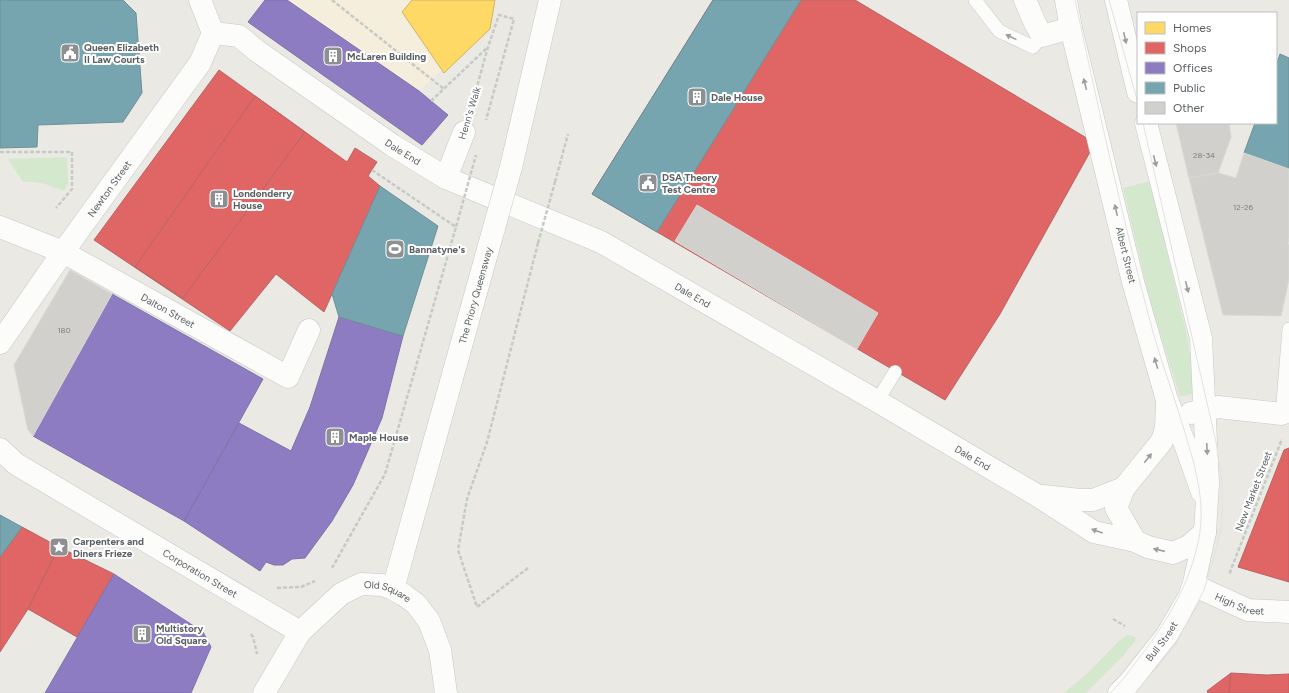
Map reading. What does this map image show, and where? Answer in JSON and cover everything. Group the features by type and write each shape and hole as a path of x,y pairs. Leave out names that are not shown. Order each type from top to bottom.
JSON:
{"street":[{"path":"200,0 213,33"},
{"name":"The Priory Queensway","path":"394,589 511,167 550,0"},
{"path":"1025,0 1034,23 1042,36 1071,28"},
{"name":"Albert Street","path":"1066,0 1071,28 1133,282 1171,409 1207,504"},
{"path":"1116,0 1137,88"},
{"name":"Dale End","path":"213,33 239,36 257,51 392,145 446,178 601,242 877,401 1038,496 1094,532 1135,541 1148,547 1174,553 1190,546 1205,532"},
{"name":"Newton Street","path":"0,343 63,252 200,63 213,33"},
{"name":"Albert Street","path":"1146,124 1200,338 1208,483 1205,532 1194,583"},
{"name":"Henn's Walk","path":"446,178 476,135"},
{"name":"Dalton Street","path":"0,227 63,252 288,376 309,330"},
{"path":"1135,541 1116,508 1124,488 1162,441 1171,409 1205,410 1218,407 1285,415"},
{"name":"Corporation Street","path":"0,449 16,464 300,632"},
{"path":"1038,496 1093,500 1124,488"},
{"name":"High Street","path":"1194,583 1204,590 1248,610 1289,612"},
{"name":"Bull Street","path":"1119,693 1129,684 1167,635 1189,597 1194,583"},
{"name":"Old Square","path":"265,690 300,632 341,594 360,584 382,585 394,589 416,604 429,621 440,650 446,693"}],"lane":[{"path":"975,0 1000,31 1033,48 1042,36"},
{"path":"1285,415 1289,329"},
{"path":"877,401 895,372"}],"path":[{"path":"332,0 444,89"},
{"name":"Henn's Walk","path":"499,15 514,18 476,135 488,47 499,15"},
{"path":"431,101 488,47"},
{"path":"528,568 477,607 458,550 467,499 487,442 538,243 568,134"},
{"path":"332,569 385,474 476,155 476,135"},
{"path":"0,152 72,152 72,188 56,208"},
{"path":"372,170 456,227"},
{"name":"New Market Street","path":"1230,572 1285,432 1285,415"},
{"path":"271,588 301,587 322,578"},
{"path":"1113,619 1126,626"},
{"path":"249,633 253,637 257,654 253,677 265,690"}],"shaded area":[{"path":"288,0 492,0 483,33 419,91"}],"green space":[{"path":"67,157 68,184 64,191 39,183 23,182 8,159"},
{"path":"1150,181 1187,336 1196,392 1180,397 1150,301 1123,188"},
{"path":"1128,635 1135,637 1135,641 1123,656 1086,693 1064,693 1090,671 1121,639"}],"building: Homes":[{"path":"412,0 495,0 490,29 444,73 402,12"}],"building: Shops":[{"path":"713,0 855,0 1095,143 1000,314 945,400 592,194"},
{"name":"Londonderry House","path":"219,70 347,162 355,148 377,162 368,176 380,186 324,312 276,274 230,331 94,240"},
{"name":"Londonderry House","path":"255,96 305,132 183,298 135,267"},
{"path":"1289,448 1289,582 1238,567 1284,450"},
{"path":"22,527 59,547 28,609 0,652 0,557"},
{"path":"59,547 114,574 77,637 28,609"},
{"path":"1231,673 1229,693 1208,693 1207,691"},
{"path":"1231,673 1267,675 1289,674 1289,693 1229,693"}],"building: Offices":[{"name":"McLaren Building","path":"265,0 287,0 419,91 448,115 422,145 248,22"},
{"path":"112,294 263,379 184,521 33,436"},
{"name":"Maple House","path":"339,317 403,336 382,418 353,485 332,521 305,558 292,559 283,565 274,565 266,562 260,571 184,521 239,423 291,451 310,407"},
{"name":"Multistory Old Square","path":"114,574 203,632 211,647 191,693 45,693"}],"building: Public":[{"name":"Queen Elizabeth II Law Courts","path":"0,0 123,0 136,13 142,93 123,122 38,125 37,147 0,148"},
{"name":"Dale House","path":"713,0 801,0 657,232 592,194"},
{"path":"1280,54 1289,58 1289,169 1244,153 1255,124 1277,124 1277,63"},
{"path":"380,186 438,226 403,336 339,317 332,294"},
{"path":"0,515 22,527 0,557"}],"building: Other":[{"path":"1176,124 1229,124 1231,137 1218,173 1189,178"},
{"path":"1244,153 1289,169 1289,279 1281,316 1223,315 1189,178 1218,173 1236,178"},
{"path":"697,205 878,313 857,349 675,241"},
{"path":"70,270 112,294 33,436 28,430 14,365"}],"tram line":[{"path":"1075,0 1129,238 1153,331 1195,467 1201,509 1199,538 1195,555 1183,588 1157,634 1127,674 1110,693"},
{"path":"1109,0 1137,99"},
{"path":"1135,693 1175,646 1204,590 1214,558 1222,522 1222,482 1216,442 1143,124"}],"place":[{"name":"Queen Elizabeth II Law Courts","path":"70,53"},
{"name":"McLaren Building","path":"333,56"},
{"name":"Dale House","path":"697,97"},
{"name":"DSA Theory Test Centre","path":"648,183"},
{"name":"Londonderry House","path":"219,199"},
{"name":"Bannatyne's","path":"395,249"},
{"name":"Maple House","path":"335,437"},
{"name":"Carpenters and Diners Frieze","path":"59,547"},
{"name":"Multistory Old Square","path":"142,634"}]}
